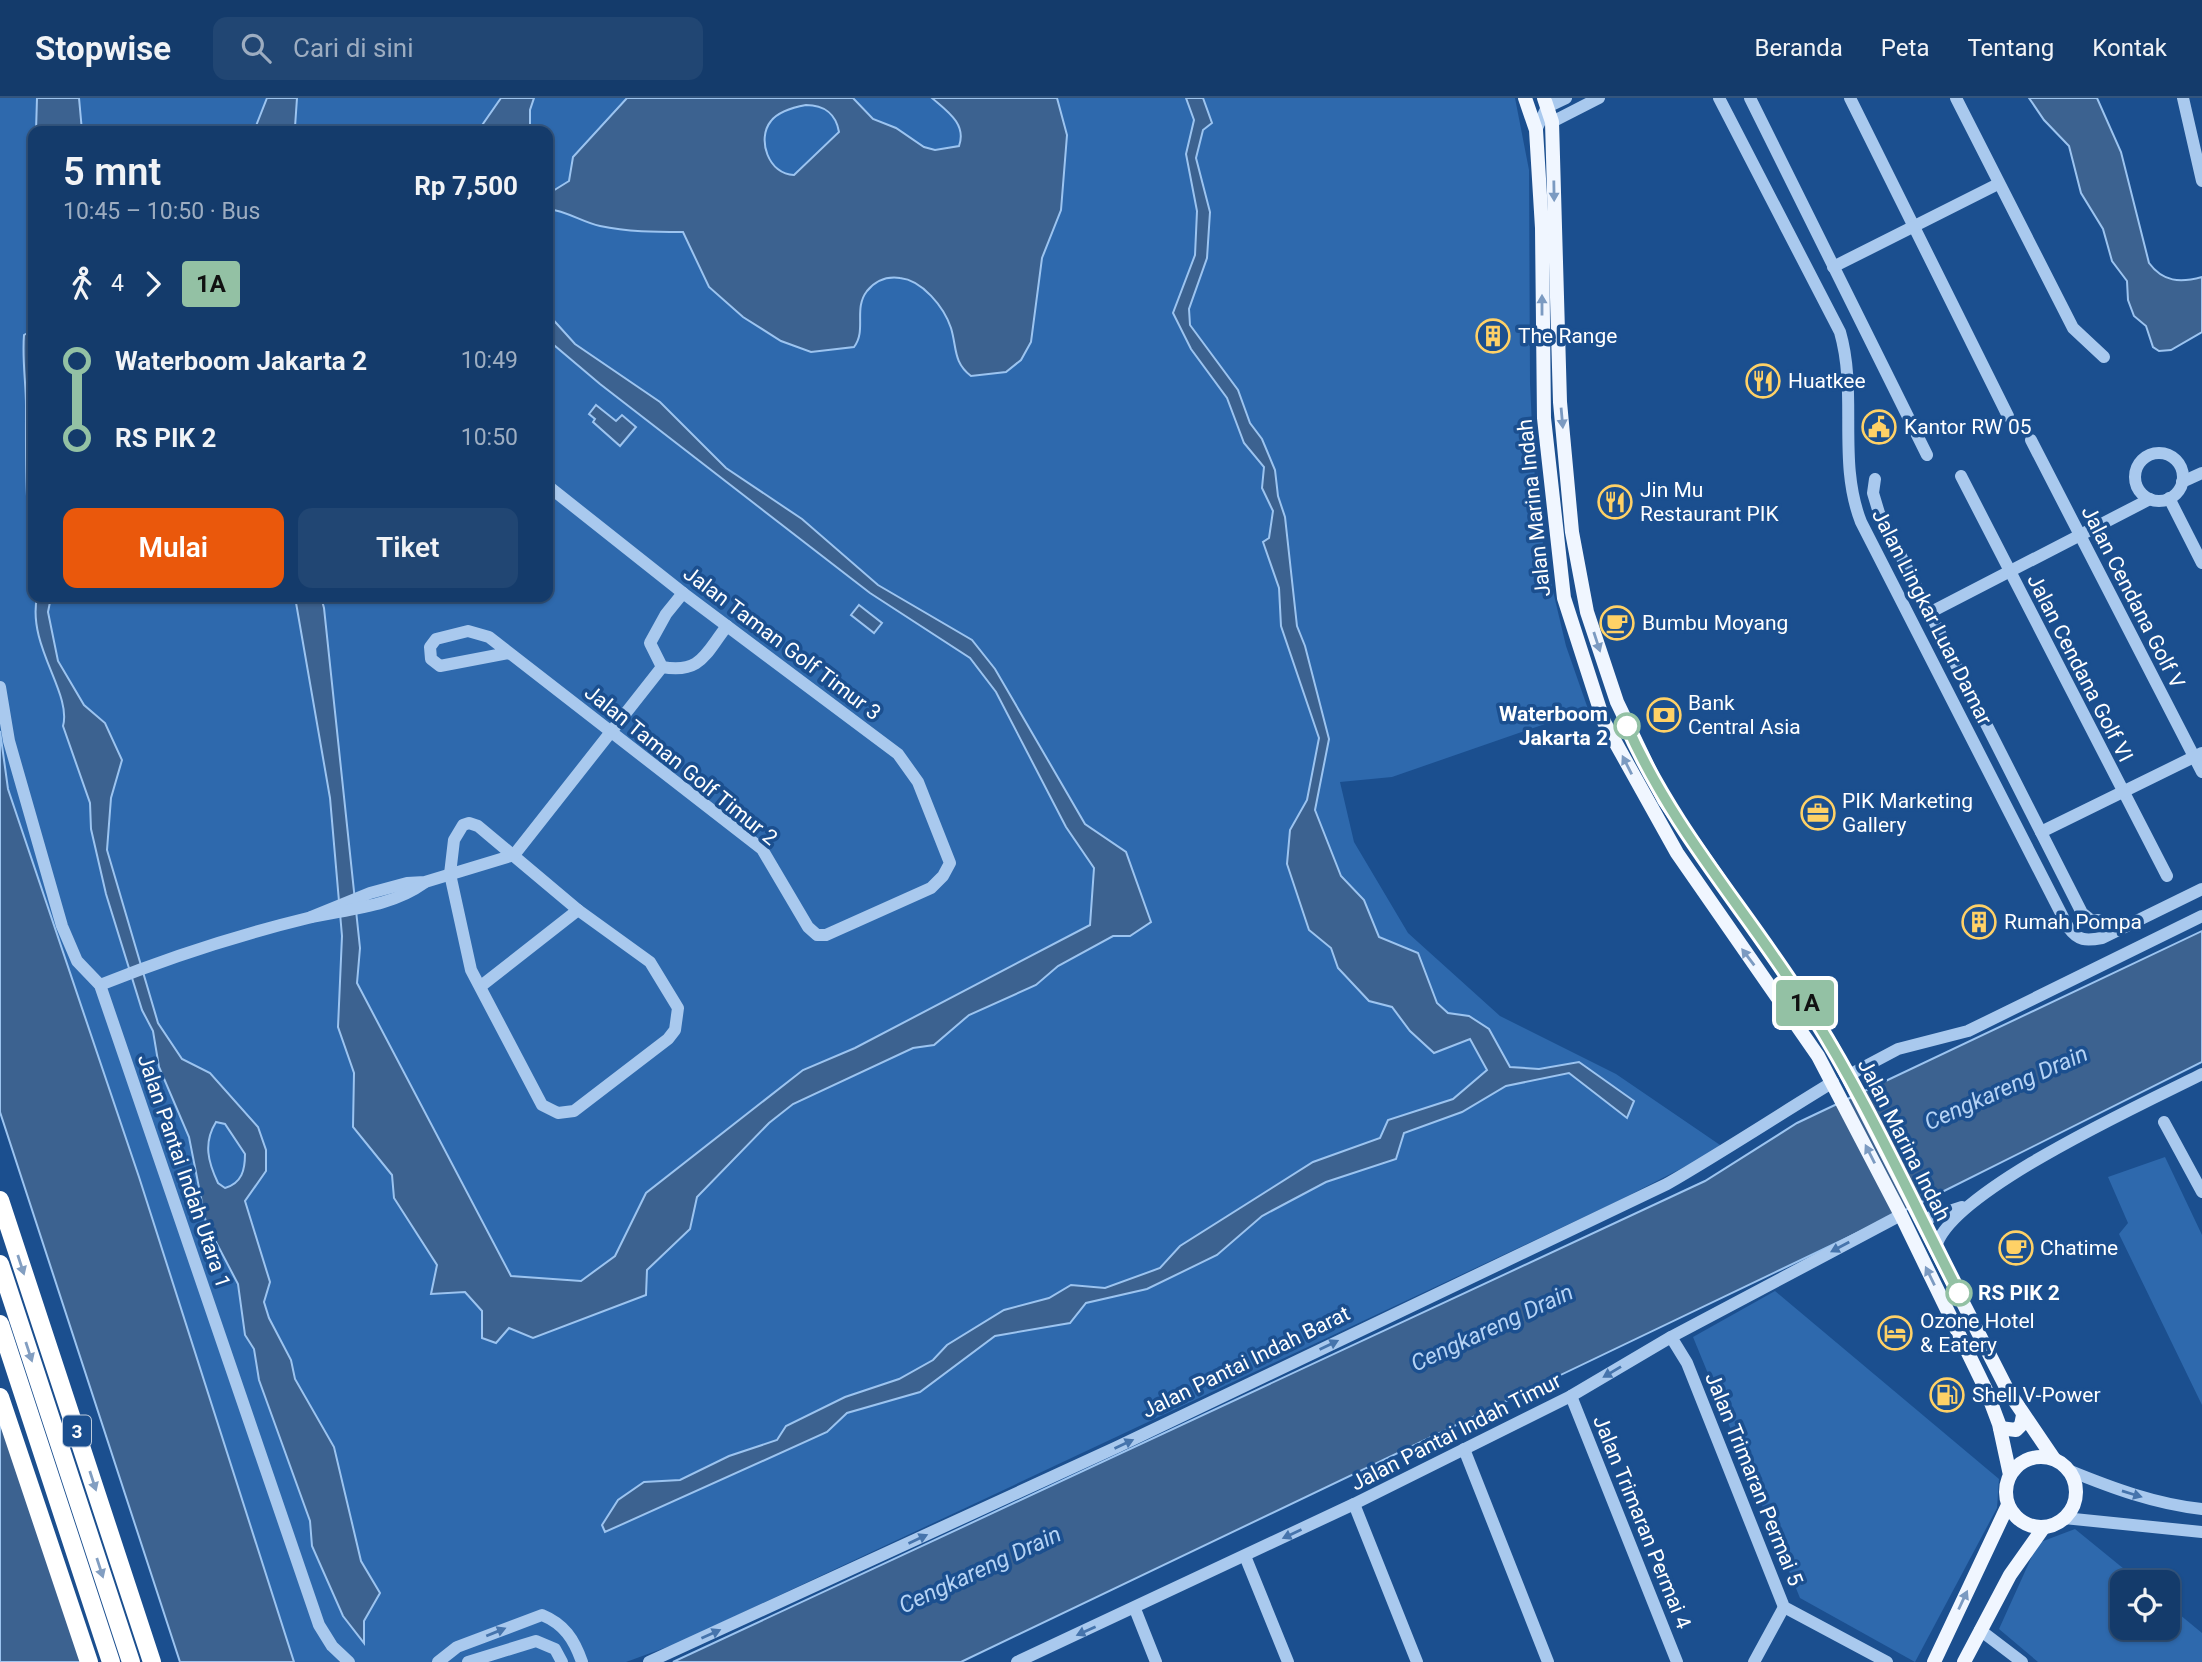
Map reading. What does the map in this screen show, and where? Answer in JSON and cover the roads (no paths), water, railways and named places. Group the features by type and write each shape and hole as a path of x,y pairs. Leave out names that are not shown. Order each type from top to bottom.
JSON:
{"highway":[{"name":"3","path":"0,1200 152,1662"},
{"name":"3","path":"0,1264 131,1662"},
{"name":"3","path":"0,1324 111,1662"},
{"path":"0,1397 89,1662"}],"main road":[{"name":"Jalan Marina Indah","path":"1525,98 1536,130 1542,228 1544,418 1564,598 1604,722 1677,853 1818,1056 1836,1089 1987,1392 2000,1428 2010,1475"},
{"name":"Jalan Marina Indah","path":"1546,102 1552,122 1560,402 1572,532 1587,612 1616,702 1664,800 1797,991 1849,1075 2023,1415 2054,1459"},
{"path":"1677,853 1692,843"},
{"path":"1818,1056 1829,1055 1832,1046"},
{"name":"Jalan Pantai Indah Barat","path":"1836,1089 1849,1075"},
{"path":"2000,1428 2016,1430 2021,1425 2023,1415"},
{"path":"1964,1662 2010,1575 2044,1527 2064,1518 2072,1508 2076,1495 2068,1470 2054,1459 2029,1458 2010,1475 2006,1495 2008,1505 2022,1522 2044,1527"},
{"path":"1934,1662 2008,1505"}],"street":[{"path":"1536,130 1546,102 1566,98"},
{"path":"1552,122 1599,98"},
{"name":"Jalan Lingkar Luar Damar","path":"1719,98 1840,332 1847,371 1849,474 1853,501 1861,522 2068,927 2075,936 2087,941 2102,938 2181,900"},
{"path":"1750,98 1927,454"},
{"path":"1850,98 2008,416"},
{"path":"1956,98 2073,327 2104,357"},
{"path":"2183,98 2202,181"},
{"path":"1833,267 1998,184"},
{"name":"Jalan Cendana Golf V","path":"2031,439 2198,755 2202,772"},
{"path":"2150,499 2138,489 2135,474 2137,466 2148,455 2164,453 2171,456 2181,468 2182,482"},
{"path":"1931,612 2150,499 2169,498 2182,482 2202,473"},
{"name":"Jalan Cendana Golf VI","path":"1961,476 2166,876"},
{"path":"1875,479 1873,493 1879,513 2082,913 2092,921 2098,920"},
{"name":"Jalan Taman Golf Timur 3","path":"553,490 682,593 898,754 918,782 950,863"},
{"path":"2169,498 2202,563"},
{"path":"662,667 650,643 666,614 682,593"},
{"path":"662,667 682,670 698,663 727,625"},
{"name":"Jalan Taman Golf Timur 2","path":"508,653 440,666 431,659 430,648 436,639 468,631 489,637 762,849 807,927 817,935 826,935 931,888 943,876 950,863"},
{"path":"100,985 162,961 370,900 411,893 425,883 514,855 662,667"},
{"name":"Jalan Pantai Indah Utara 1","path":"0,687 9,741 62,926 77,961 100,985 319,1625 332,1646 349,1662"},
{"path":"2041,832 2198,755"},
{"path":"463,825 478,826 578,910 650,962 678,1008 675,1030 668,1039 574,1111 558,1113 542,1105 471,970 450,874 453,840 463,825"},
{"path":"1849,1075 1898,1049 1968,1031 2197,918 2181,900 2202,889"},
{"path":"481,986 578,910"},
{"path":"1936,1247 1943,1230 1969,1205 2082,1135 2202,1074"},
{"name":"Jalan Pantai Indah Barat","path":"649,1662 1117,1447 1667,1184 1739,1143 1752,1131 1836,1089"},
{"path":"2164,1122 2202,1192"},
{"path":"1918,1213 1969,1205"},
{"name":"Jalan Pantai Indah Timur","path":"1017,1662 1135,1609 1354,1504 1571,1396 1671,1337 1900,1214"},
{"name":"Jalan Trimaran Permai 5","path":"1671,1337 1688,1363 1784,1607 1887,1662"},
{"name":"Jalan Trimaran Permai 4","path":"1571,1396 1676,1662"},
{"path":"1465,1449 1548,1662"},
{"path":"2068,1470 2114,1489 2167,1505 2202,1509"},
{"path":"1354,1504 1417,1662"},
{"path":"2064,1518 2202,1532"},
{"path":"1245,1556 1288,1662"},
{"path":"1754,1662 1784,1607"},
{"path":"1135,1609 1156,1662"},
{"path":"438,1662 457,1647 542,1615 558,1621 567,1632 582,1662"},
{"path":"1980,1630 2022,1662"},
{"path":"468,1662 536,1641 555,1649 562,1662"},
{"path":"438,1662 445,1662"}],"water":[{"path":"37,98 79,98 82,126 36,126"},
{"path":"267,98 297,98 295,126 256,126"},
{"path":"501,98 534,98 530,110 530,126 481,126"},
{"path":"627,98 853,98 873,119 896,128 924,147 935,150 959,146 961,138 954,119 932,98 1057,98 1067,135 1061,210 1042,258 1031,342 1021,360 1006,372 971,376 958,360 951,328 938,303 924,289 908,280 882,280 867,291 861,305 860,334 854,347 811,352 781,341 743,317 709,287 683,232 610,228 553,210 553,191 569,181 573,157","holes":["806,105 824,109 835,120 839,132 794,175 778,169 772,163 765,146 767,128 771,121 782,113"]},
{"path":"1186,98 1203,98 1212,123 1203,130 1196,158 1210,212 1207,258 1189,309 1190,325 1238,390 1250,423 1262,439 1275,470 1278,496 1285,517 1297,626 1305,646 1329,739 1315,810 1341,876 1364,900 1379,937 1418,953 1437,1003 1448,1013 1469,1016 1489,1029 1510,1067 1539,1069 1579,1062 1634,1101 1627,1118 1569,1073 1506,1086 1462,1112 1404,1133 1396,1159 1326,1182 1262,1216 1217,1255 1147,1289 1086,1303 1070,1323 995,1336 920,1392 847,1413 827,1432 605,1532 602,1525 618,1500 644,1482 680,1480 729,1456 777,1440 786,1426 845,1397 899,1379 933,1360 947,1345 1004,1310 1049,1298 1071,1285 1105,1288 1160,1268 1180,1246 1313,1162 1380,1138 1388,1120 1453,1099 1487,1070 1470,1039 1434,1053 1410,1031 1392,1007 1369,1001 1338,968 1331,948 1309,930 1287,864 1290,830 1307,800 1319,738 1281,626 1279,588 1263,542 1269,538 1273,511 1262,488 1264,467 1244,443 1227,398 1191,349 1173,313 1195,255 1197,211 1186,154 1194,120"},
{"path":"2029,98 2097,98 2121,152 2149,263 2160,274 2172,279 2202,277 2202,332 2171,350 2159,351 2153,347 2146,326 2134,316 2128,300 2127,281 2112,261 2103,229 2081,193 2069,146 2044,120"},
{"path":"553,320 575,344 660,402 726,468 802,519 878,585 972,640 995,669 1085,824 1126,852 1151,922 1130,936 1113,936 1058,966 1036,985 969,1015 934,1045 913,1048 793,1104 769,1123 697,1197 690,1229 647,1270 646,1295 533,1338 509,1328 496,1343 482,1338 482,1311 465,1292 431,1294 437,1265 394,1198 392,1175 353,1127 354,1073 338,1027 342,936 330,798 296,602 322,602 324,608 360,948 357,983 511,1276 581,1281 615,1256 646,1193 803,1070 855,1048 1090,925 1094,868 1066,827 996,692 970,658 870,593 600,384 553,344"},
{"path":"28,333 28,515 23,353 24,335"},
{"path":"596,405 616,421 622,415 636,427 620,446 593,422 595,419 589,414"},
{"path":"37,602 50,602 48,612 58,661 84,705 105,723 122,760 111,798 107,850 158,1023 182,1059 210,1073 258,1127 266,1150 266,1171 245,1201 270,1282 264,1302 269,1318 291,1360 295,1379 334,1447 361,1561 380,1593 364,1621 364,1643 343,1616 312,1546 310,1521 259,1380 254,1349 245,1335 238,1284 206,1223 189,1137 159,1067 153,1031 142,1010 106,894 91,829 90,803 63,726 61,699 38,633","holes":["216,1122 225,1124 245,1154 239,1179 225,1188 218,1183 208,1152 209,1137"]},
{"path":"859,605 882,623 874,633 851,615"},
{"path":"0,731 8,789 139,1177 294,1662 180,1662 0,1112"},
{"name":"Cengkareng Drain","path":"2202,931 2202,1062 1922,1202 961,1662 673,1662 1705,1181 1797,1123"},
{"path":"0,1406 85,1662 0,1662"}],"place":[{"name":"The Range","path":"1493,336"},
{"name":"Huatkee","path":"1763,381"},
{"name":"Kantor RW 05","path":"1879,427"},
{"name":"Jin Mu Restaurant PIK","path":"1615,502"},
{"name":"Bumbu Moyang","path":"1617,623"},
{"name":"Bank Central Asia","path":"1664,715"},
{"name":"Waterboom Jakarta 2","path":"1627,726"},
{"name":"PIK Marketing Gallery","path":"1818,813"},
{"name":"Rumah Pompa","path":"1979,922"},
{"name":"Chatime","path":"2016,1248"},
{"name":"RS PIK 2","path":"1959,1293"},
{"name":"Ozone Hotel & Eatery","path":"1895,1333"},
{"name":"Shell V-Power","path":"1947,1395"}]}
